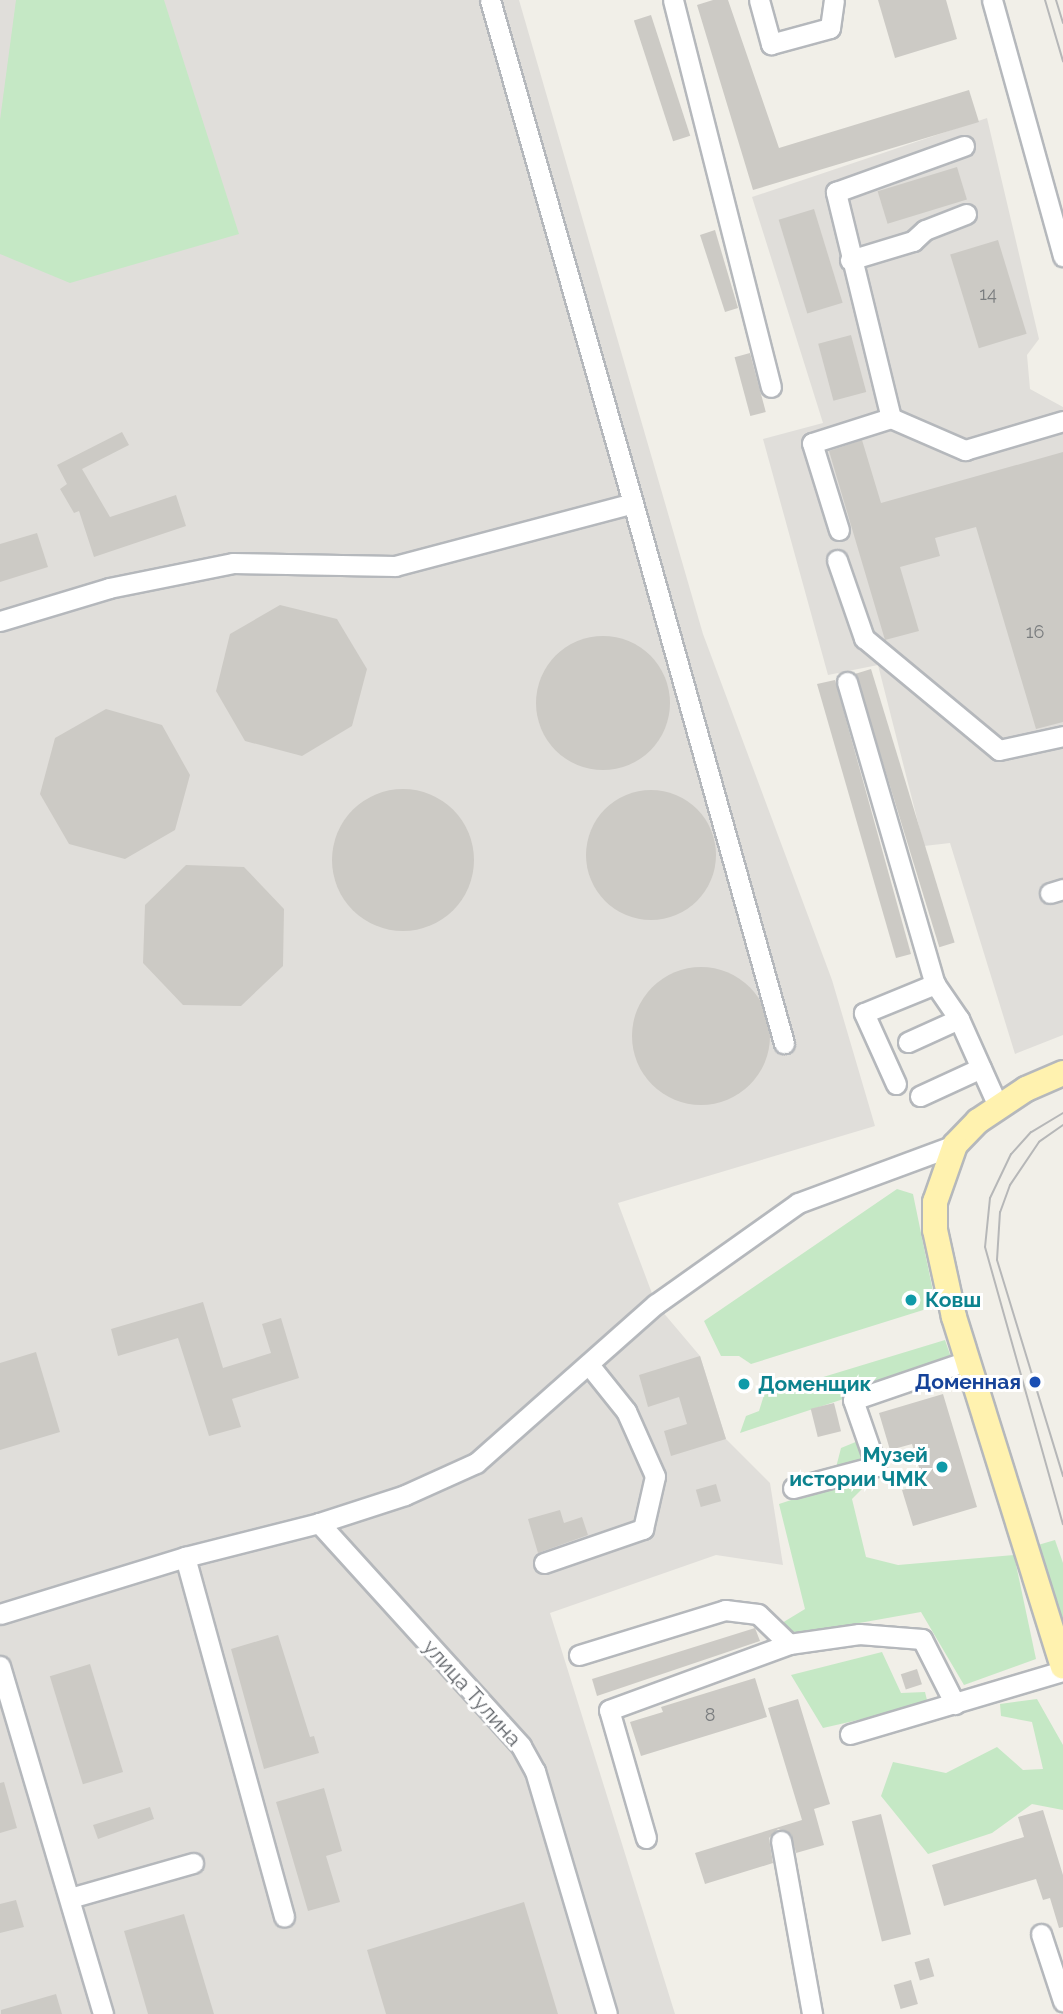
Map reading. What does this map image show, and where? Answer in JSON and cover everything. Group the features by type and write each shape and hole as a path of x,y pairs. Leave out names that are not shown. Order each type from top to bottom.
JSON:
{"main road":[{"path":"1063,1073 1026,1089 998,1106 955,1145 935,1202 935,1230 967,1361 1063,1668"}],"street":[{"path":"489,0 784,1043"},
{"path":"673,0 771,387"},
{"path":"759,0 771,44 830,28 834,0"},
{"path":"992,0 1063,256"},
{"path":"891,418 850,260 836,192 964,146"},
{"path":"850,260 913,242 925,230 966,214"},
{"path":"839,530 812,443 891,418 965,450 1063,421"},
{"path":"0,621 109,588 233,563 395,566 633,503"},
{"path":"837,560 864,638 999,750 1063,736"},
{"path":"848,682 935,984 959,1018 998,1106"},
{"path":"896,1084 864,1013 935,984"},
{"path":"908,1042 959,1018"},
{"path":"920,1096 981,1068"},
{"path":"0,1614 185,1557 319,1523 405,1496 476,1462 590,1366 656,1304 798,1203 955,1145"},
{"path":"793,1488 876,1466 853,1400 967,1361"},
{"path":"544,1563 643,1530 655,1476 626,1412 590,1366"},
{"name":"улица Тулина","path":"319,1523 520,1746 530,1762 607,2014"},
{"path":"185,1557 284,1917"},
{"path":"579,1655 725,1610 758,1614 789,1644"},
{"path":"646,1838 609,1710 789,1644 859,1634 922,1639 955,1704"},
{"path":"0,1666 71,1898 103,2014"},
{"path":"850,1734 955,1704 1063,1668"},
{"path":"781,1841 813,2014"},
{"path":"71,1898 193,1863"},
{"path":"1041,1934 1063,2001"}],"shaded area":[{"path":"0,0 519,0 703,634 832,980 875,1126 618,1203 656,1304 700,1356 726,1439 770,1483 783,1565 716,1555 550,1613 675,2014 0,2014"},
{"path":"987,118 1039,339 1027,355 1030,389 1063,407 1063,1035 1015,1054 950,843 924,846 878,665 828,675 763,439 823,423 752,197"}],"green space":[{"path":"16,0 164,0 239,234 70,283 0,254 0,120"},
{"path":"897,1189 913,1194 936,1306 751,1364 739,1356 721,1356 704,1321"},
{"path":"945,1340 953,1363 740,1433 746,1416 759,1411 764,1395"},
{"path":"858,1441 871,1480 852,1499 866,1557 898,1565 1014,1555 1036,1659 964,1685 921,1612 792,1635 782,1623 805,1609 779,1504 831,1487 841,1448"},
{"path":"1055,1540 1063,1563 1063,1621 1038,1545"},
{"path":"882,1652 901,1693 925,1692 928,1704 823,1728 791,1675"},
{"path":"1037,1699 1063,1745 1063,1810 1032,1804 992,1833 928,1854 881,1796 893,1762 946,1773 997,1747 1023,1770 1043,1769 1032,1722 1001,1716 1000,1704"}],"building":[{"path":"713,0 728,0 779,148 969,90 979,122 753,190 697,5"},
{"path":"878,0 946,0 957,39 895,58"},
{"path":"651,15 690,136 673,141 634,21"},
{"path":"957,167 967,200 888,224 878,191"},
{"path":"814,209 843,303 807,314 779,220"},
{"path":"715,230 738,308 725,312 700,235"},
{"path":"998,240 1027,334 979,348 950,255"},
{"path":"851,335 866,392 833,401 818,344"},
{"path":"750,353 766,412 750,416 735,357"},
{"path":"122,432 129,445 82,469 110,517 176,495 186,526 94,557 79,511 74,513 60,489 67,484 57,465"},
{"path":"862,440 881,503 1063,452 1063,722 1036,729 976,527 935,538 940,556 900,567 919,631 885,640 829,451"},
{"path":"37,533 48,567 0,582 0,544"},
{"path":"280,605 337,619 367,669 352,726 302,756 245,741 216,691 230,634"},
{"path":"603,636 629,641 650,656 665,677 670,703 665,729 650,750 629,765 603,770 577,765 556,750 541,729 536,703 541,677 556,656 577,641"},
{"path":"871,669 955,943 939,947 856,674"},
{"path":"835,680 911,954 896,958 817,684"},
{"path":"106,709 162,725 190,775 175,830 125,859 69,844 40,794 55,738"},
{"path":"403,789 430,794 453,810 469,833 474,860 469,887 453,910 430,926 403,931 376,926 353,910 337,887 332,860 337,833 353,810 376,794"},
{"path":"651,790 676,795 697,809 711,830 716,855 711,880 697,901 676,915 651,920 626,915 605,901 591,880 586,855 591,830 605,809 626,795"},
{"path":"186,865 244,867 284,909 283,966 241,1006 183,1005 143,963 145,905"},
{"path":"701,967 728,972 750,987 765,1009 770,1036 765,1063 750,1085 728,1100 701,1105 674,1100 652,1085 637,1063 632,1036 637,1009 652,987 674,972"},
{"path":"203,1302 223,1368 271,1353 262,1324 281,1318 299,1378 232,1399 241,1427 209,1436 178,1338 118,1356 111,1329"},
{"path":"36,1352 60,1432 0,1450 0,1363"},
{"path":"700,1356 726,1439 671,1456 664,1431 687,1424 679,1397 648,1407 639,1375"},
{"name":"Музей истории ЧМК","path":"943,1394 977,1507 913,1526 902,1490 924,1484 912,1444 890,1450 879,1413"},
{"path":"834,1403 841,1431 818,1437 811,1409"},
{"path":"716,1484 721,1501 701,1507 696,1490"},
{"path":"560,1510 564,1523 582,1517 588,1535 538,1553 528,1519"},
{"path":"755,1628 760,1641 597,1696 592,1679"},
{"path":"278,1635 310,1737 314,1736 319,1753 264,1769 231,1649"},
{"path":"90,1664 123,1772 83,1784 50,1676"},
{"path":"917,1669 922,1684 906,1689 901,1674"},
{"path":"755,1678 767,1717 641,1756 630,1722 663,1712 661,1707"},
{"path":"798,1699 830,1804 814,1809 824,1845 796,1853 791,1834 778,1829 769,1838 773,1863 705,1884 695,1853 802,1820 768,1708"},
{"path":"4,1782 17,1828 0,1833 0,1783"},
{"path":"324,1788 342,1851 326,1856 340,1902 308,1911 276,1802"},
{"path":"150,1807 154,1819 98,1839 93,1825"},
{"path":"1043,1810 1063,1875 1063,1927 1059,1928 1050,1898 1043,1900 1036,1879 944,1906 932,1865 1024,1837 1018,1817"},
{"path":"881,1814 911,1934 882,1942 852,1821"},
{"path":"16,1900 24,1927 0,1933 0,1904"},
{"path":"524,1902 558,2014 386,2014 367,1950"},
{"path":"184,1914 214,2014 148,2014 124,1931"},
{"path":"929,1958 934,1976 920,1980 915,1962"},
{"path":"911,1980 918,2004 901,2009 894,1985"},
{"path":"56,1994 62,2014 1,2014 1,2010"}],"tram line":[{"path":"1045,0 1063,61"},
{"path":"1056,0 1063,23"},
{"path":"1063,1113 1031,1132 1011,1154 990,1198 985,1247 1063,1524"},
{"path":"1063,1125 1039,1142 1010,1185 1000,1212 997,1260 1063,1476"}],"place":[{"name":"Ковш","path":"911,1300"},
{"name":"Доменная","path":"1035,1382"},
{"name":"Доменщик","path":"744,1384"},
{"name":"Музей истории ЧМК","path":"942,1467"}]}
